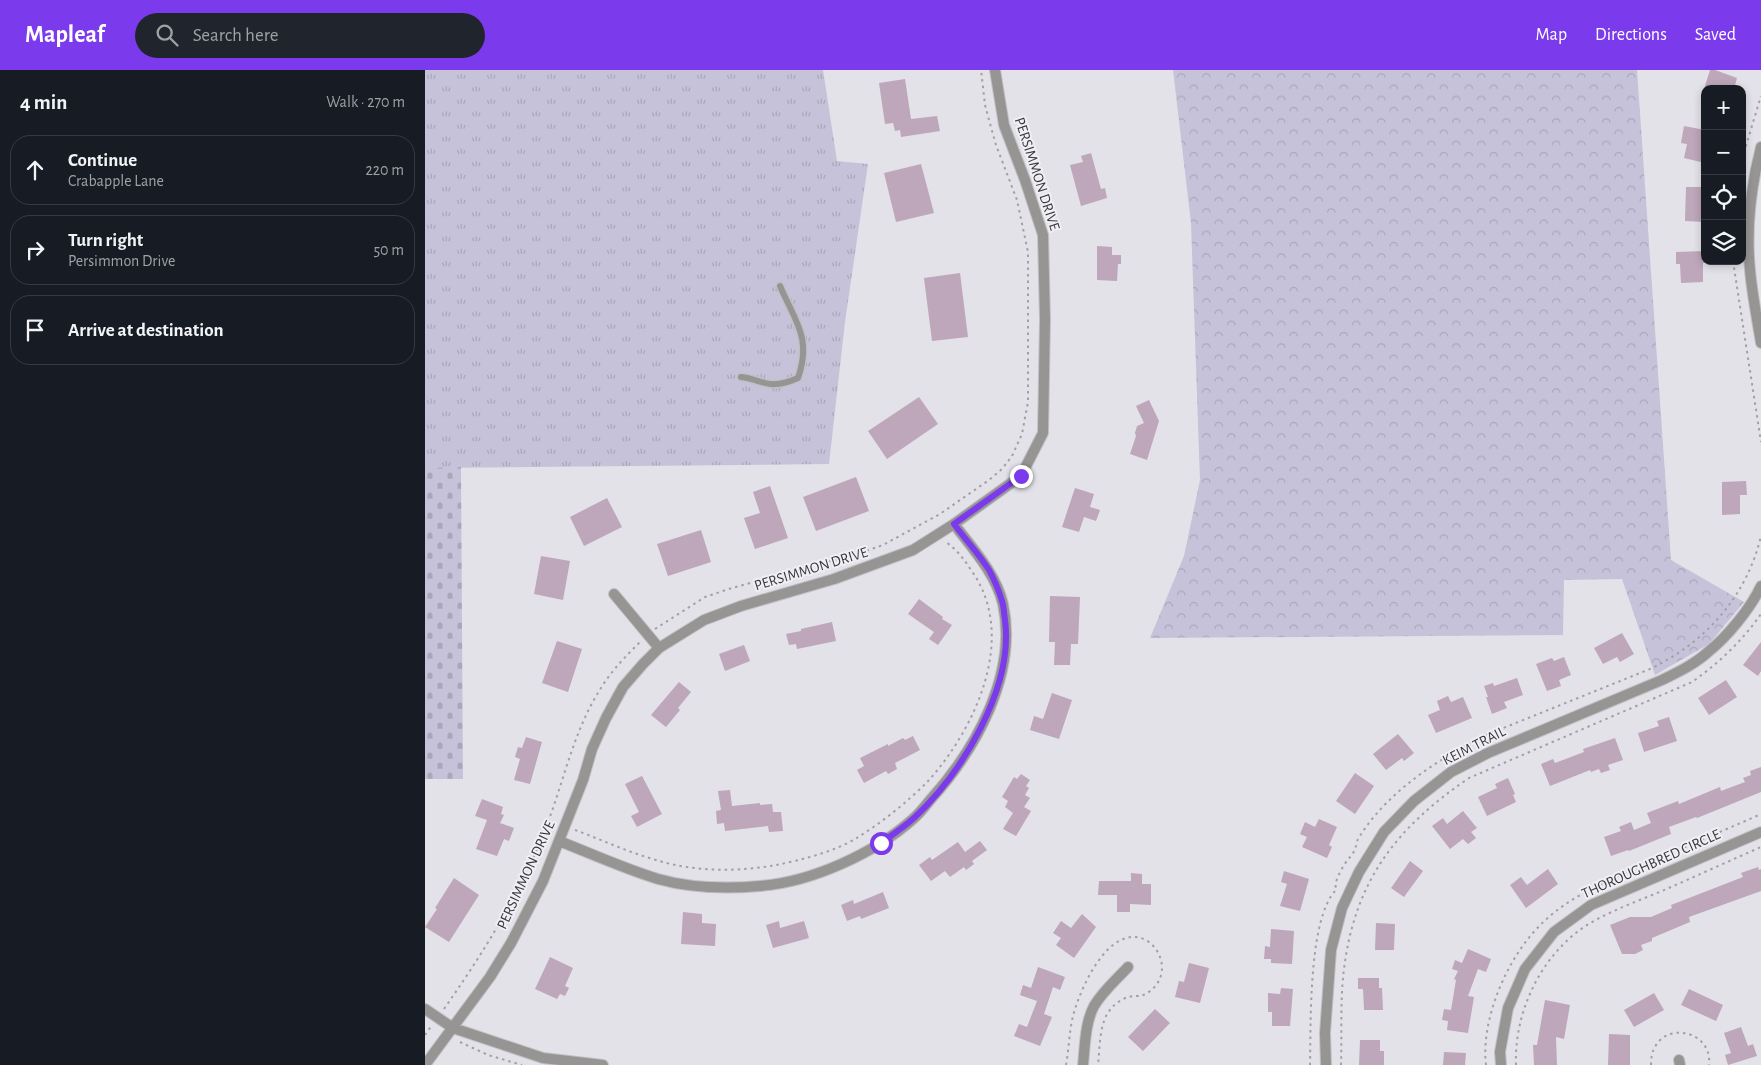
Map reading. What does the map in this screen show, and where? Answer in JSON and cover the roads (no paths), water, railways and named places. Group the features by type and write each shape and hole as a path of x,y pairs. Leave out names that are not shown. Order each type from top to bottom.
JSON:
{"street":[{"name":"PERSIMMON DRIVE","path":"425,1065 490,977 511,943 543,882 583,780 592,749 606,718 623,687 659,648 705,620 741,606 834,579 913,550 954,524 1021,476 1043,432 1045,319 1043,235 1004,125 995,70"},
{"path":"1761,147 1754,175 1749,238 1750,268 1761,343"},
{"path":"559,842 659,879 691,885 761,886 804,877 840,865 881,843 914,818 945,784 966,755 981,727 1003,668 1007,636 1003,603 989,570 954,524"},
{"name":"KEIM TRAIL","path":"1326,1065 1325,1033 1331,950 1339,917 1359,872 1384,832 1414,801 1451,772 1487,753 1662,680 1688,666 1709,652 1739,619 1761,586"},
{"path":"614,594 659,648"},
{"name":"THOROUGHBRED CIRCLE","path":"1501,1065 1500,1052 1508,1008 1525,970 1554,932 1591,905 1761,832"},
{"path":"1083,1065 1086,1032 1093,1008 1104,991 1129,967"},
{"path":"425,1009 438,1017 450,1032 543,1058 603,1065"}],"lane":[{"path":"741,377 752,378 768,384 789,382 798,378 803,355 802,333 780,286"}]}
